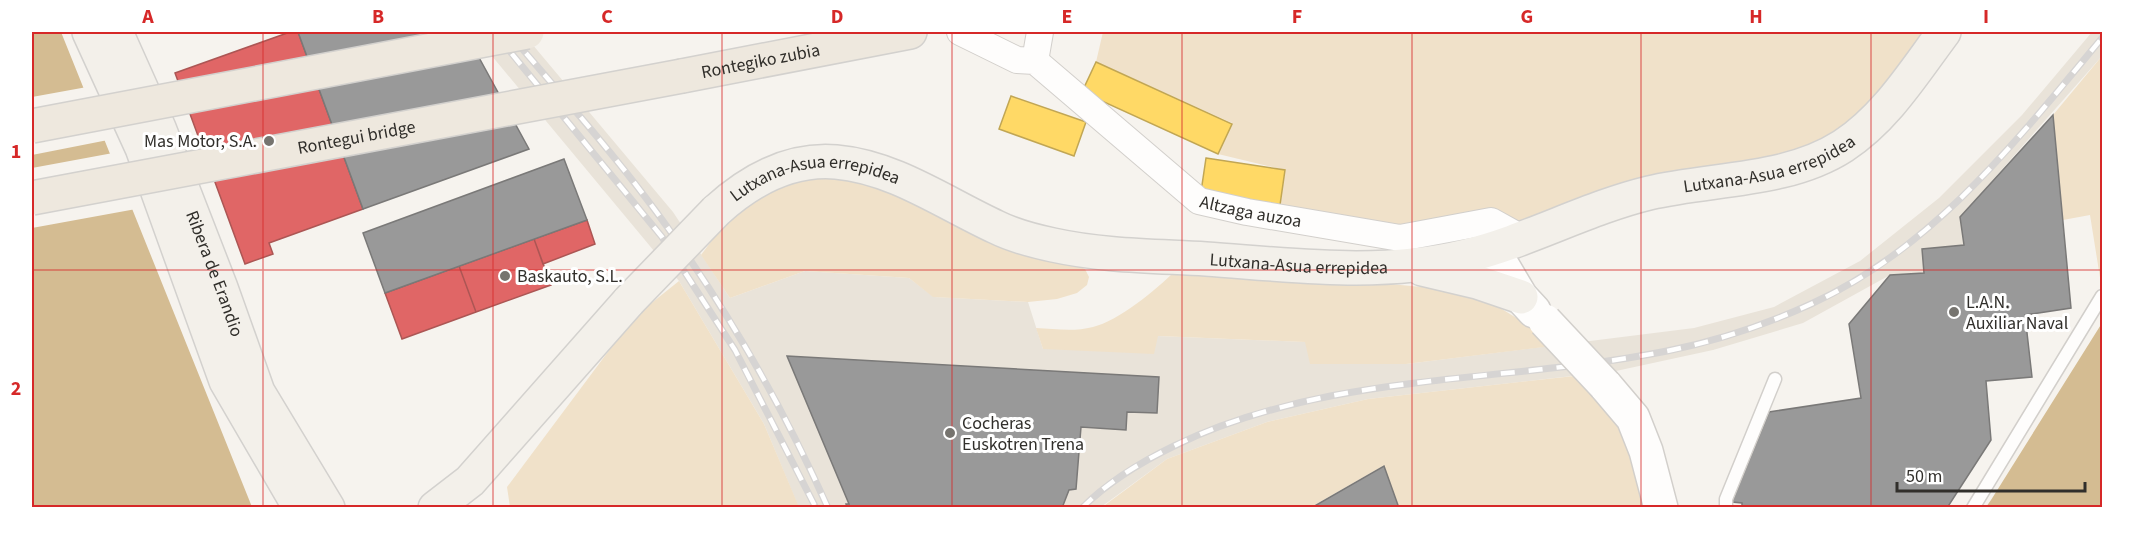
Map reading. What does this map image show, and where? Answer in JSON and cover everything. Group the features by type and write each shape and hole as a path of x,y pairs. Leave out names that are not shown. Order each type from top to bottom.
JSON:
{"highway":[{"path":"32,126 527,32"},
{"name":"Rontegiko zubia","path":"682,76 910,32"},
{"name":"Rontegui bridge","path":"32,198 682,76"}],"main road":[{"name":"Ribera de Erandio","path":"89,32 142,148 226,381 300,507"},
{"name":"Ribera de Erandio","path":"116,32 159,128 221,288 258,392 328,507"},
{"name":"Lutxana-Asua errepidea","path":"435,507 466,494 628,301 737,191 769,173 811,162 832,161 856,164 891,175 999,229 1076,250 1353,269 1408,266 1465,256 1646,194 1804,166 1843,146 1882,114 1944,32"},
{"path":"1408,266 1477,282 1521,297"}],"street":[{"name":"Altzaga auzoa","path":"960,32 1017,60 1035,61 1199,201 1247,212 1400,238 1491,221 1506,243"},
{"path":"1035,61 1040,32"},
{"path":"1506,243 1521,297 1605,385 1633,418 1646,451 1661,507"}],"lane":[{"path":"1973,507 2103,296"},
{"path":"1725,507 1726,499 1775,379"}],"path":[{"path":"2103,150 2103,166"}],"shaded area":[{"path":"32,32 61,32 252,507 32,507"},
{"path":"472,32 522,32 673,212 730,298 805,271 909,278 934,297 1028,302 1043,349 1157,336 1306,342 1311,364 1406,364 1694,328 1774,307 1860,261 1939,198 2022,115 2092,32 2102,32 2102,56 1960,217 1964,245 1924,273 1890,275 1803,323 1713,350 1616,371 1368,399 1267,422 1167,459 1101,507 799,508 764,424 679,281"},
{"path":"1103,32 1944,32 1843,146 1520,237 1400,238 1280,205 1285,170 1218,154 1232,123 1096,62"},
{"path":"2102,56 2102,290 2090,215 2063,220 2053,115"},
{"path":"793,174 852,174 1085,269 1089,277 1087,285 1077,293 1057,299 1028,302 933,297 909,278 805,271 730,298 701,255 739,204"},
{"path":"1174,272 1357,281 1433,288 1492,303 1523,322 1552,346 1406,364 1310,364 1305,342 1158,336 1154,354 1043,349 1036,328 1064,330 1103,324 1136,304"},
{"path":"679,281 764,424 799,507 510,507 507,487 634,317"},
{"path":"2102,323 2102,507 1986,507 1991,500"},
{"path":"1583,375 1605,385 1661,507 1399,507 1383,466 1311,507 1101,508 1167,459 1267,422 1368,399"}],"pier":[{"path":"87,87 108,140 32,155 32,97"},
{"path":"113,153 136,209 32,228 32,168"}],"building: Viviendas":[{"path":"1096,62 1232,124 1218,154 1082,92"},
{"path":"1011,96 1086,122 1074,156 999,129"},
{"path":"1206,158 1285,170 1280,205 1201,192"}],"building: Comercios":[{"name":"Mas Motor, S.A.","path":"290,32 298,32 363,209 269,243 273,254 245,264 175,73"},
{"path":"587,220 595,244 543,264 534,239"},
{"name":"Baskauto, S.L.","path":"534,239 551,285 476,312 459,266"},
{"path":"459,266 476,312 402,339 385,293"}],"building: Industria":[{"path":"298,32 465,32 529,149 363,209"},
{"name":"L.A.N. Auxiliar Naval","path":"2053,115 2071,308 2025,315 2032,377 1986,381 1991,440 1947,508 1742,508 1742,503 1732,502 1769,412 1861,398 1849,324 1890,275 1924,273 1922,249 1964,245 1960,217"},
{"path":"564,159 587,220 385,293 363,233"},
{"name":"Cocheras Euskotren Trena","path":"787,356 1159,377 1157,413 1127,412 1126,430 1081,427 1076,489 1069,490 1062,508 847,508 846,504 849,504"},
{"path":"1384,466 1399,508 1311,508"}],"railway":[{"path":"494,32 662,237 735,350 816,508"},
{"path":"508,32 630,178 691,261 735,329 775,399 828,508"},
{"path":"1082,508 1126,473 1174,446 1233,422 1293,404 1417,383 1605,361 1667,351 1740,332 1811,304 1855,281 1897,253 1935,222 2005,152 2102,38"}],"place":[{"name":"Mas Motor, S.A.","path":"269,141"},
{"name":"Baskauto, S.L.","path":"505,276"},
{"name":"L.A.N. Auxiliar Naval","path":"1954,312"},
{"name":"Cocheras Euskotren Trena","path":"950,433"}]}
